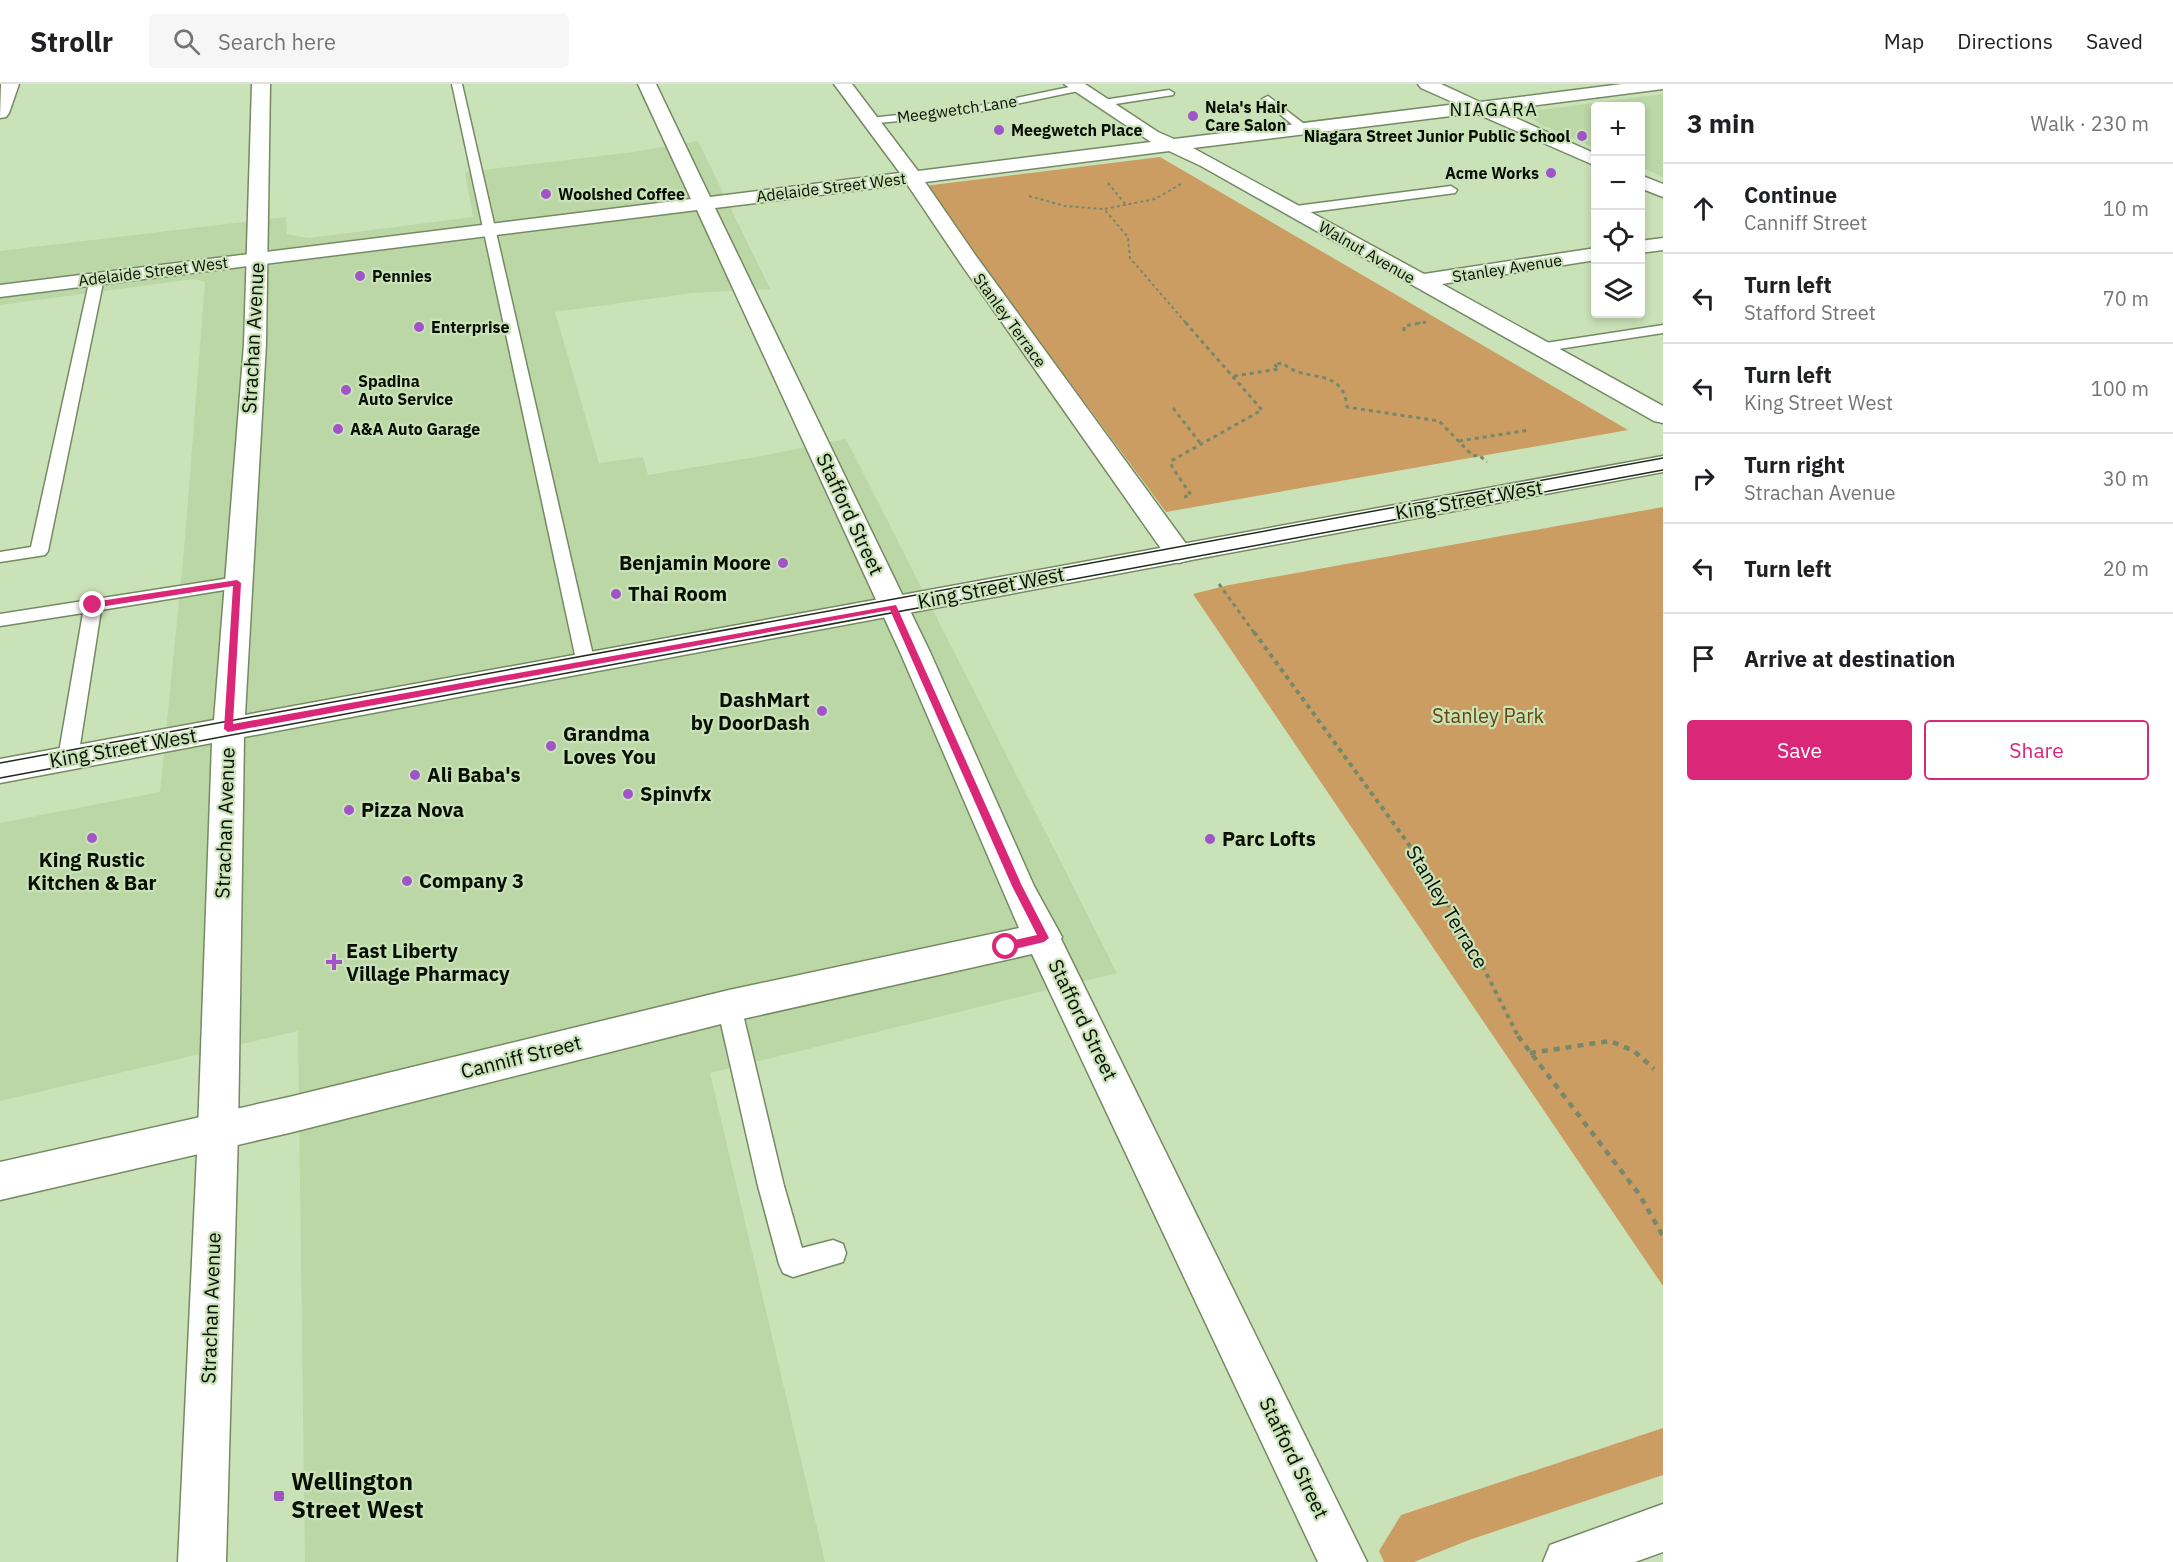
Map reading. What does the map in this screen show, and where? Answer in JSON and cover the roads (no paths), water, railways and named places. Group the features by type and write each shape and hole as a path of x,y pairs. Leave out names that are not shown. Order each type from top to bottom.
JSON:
{"street":[{"path":"0,113 10,84"},
{"name":"Strachan Avenue","path":"202,1562 218,1132 228,729 255,344 261,84"},
{"name":"Stafford Street","path":"647,84 893,607 1017,886 1343,1562"},
{"name":"Stanley Terrace","path":"843,84 912,177 968,260 1179,554"},
{"path":"1427,84 1591,159"},
{"name":"Adelaide Street West","path":"0,291 1663,84"},
{"name":"Walnut Avenue","path":"1076,86 1152,136 1296,210 1418,281 1663,416"},
{"path":"1645,183 1663,191"},
{"path":"1645,246 1663,244"},
{"name":"Stanley Avenue","path":"1418,281 1591,255"},
{"name":"King Street West","path":"0,771 1663,464"},
{"name":"Canniff Street","path":"0,1181 218,1132 729,1006 1044,938"},
{"path":"1567,1562 1663,1528"}],"lane":[{"path":"457,84 586,663"},
{"name":"Meegwetch Lane","path":"870,121 973,110 1076,86"},
{"path":"1103,103 1169,93"},
{"path":"1268,99 1304,129"},
{"path":"1296,210 1451,190"},
{"path":"0,557 39,551 96,278"},
{"path":"1539,348 1663,329"},
{"path":"0,620 237,583"},
{"path":"68,758 93,605"},
{"path":"729,1006 771,1186 793,1264 833,1253"}],"tram line":[{"path":"0,763 1663,458"},
{"path":"0,778 1663,470"}],"place":[{"name":"Nela's Hair Care Salon","path":"1193,116"},
{"name":"Meegwetch Place","path":"999,130"},
{"name":"Niagara Street Junior Public School","path":"1582,136"},
{"name":"Acme Works","path":"1551,173"},
{"name":"Woolshed Coffee","path":"546,194"},
{"name":"Pennies","path":"360,276"},
{"name":"Enterprise","path":"419,327"},
{"name":"Spadina Auto Service","path":"346,390"},
{"name":"A&A Auto Garage","path":"338,429"},
{"name":"Benjamin Moore","path":"783,563"},
{"name":"Thai Room","path":"616,594"},
{"name":"DashMart by DoorDash","path":"822,711"},
{"name":"Grandma Loves You","path":"551,746"},
{"name":"Ali Baba's","path":"415,775"},
{"name":"Spinvfx","path":"628,794"},
{"name":"Pizza Nova","path":"349,810"},
{"name":"King Rustic Kitchen & Bar","path":"92,838"},
{"name":"Parc Lofts","path":"1210,839"},
{"name":"Company 3","path":"407,881"},
{"name":"East Liberty Village Pharmacy","path":"334,962"},
{"name":"Wellington Street West","path":"279,1496"}],"district":[{"name":"NIAGARA","path":"1494,110"}],"park label":[{"name":"Stanley Park","path":"1488,716"}]}
